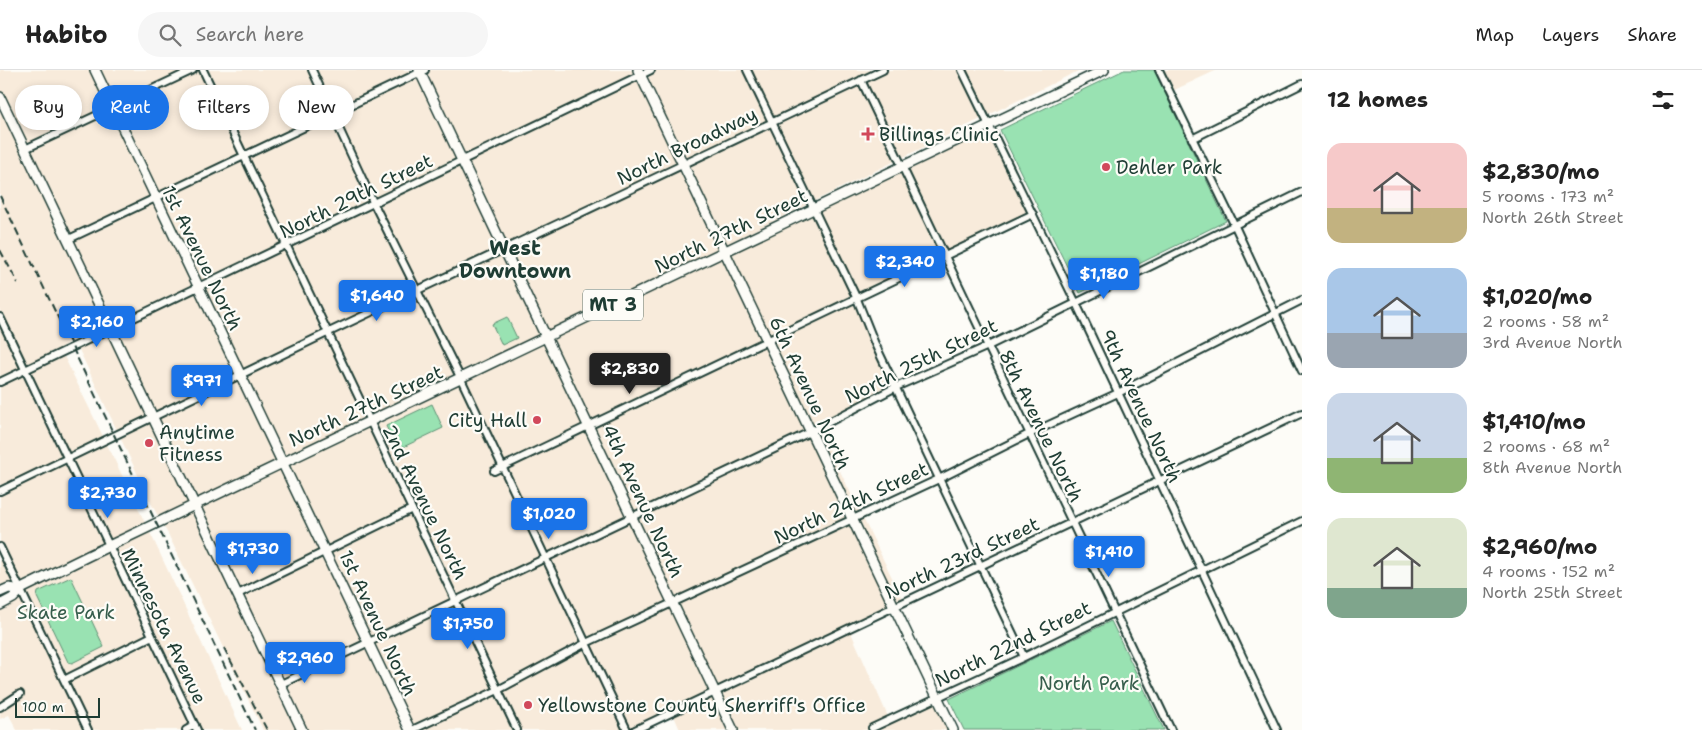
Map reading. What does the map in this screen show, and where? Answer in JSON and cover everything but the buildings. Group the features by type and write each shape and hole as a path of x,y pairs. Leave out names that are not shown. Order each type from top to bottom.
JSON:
{"main road":[{"name":"1st Avenue North","path":"95,70 102,85"},
{"name":"North 27th Street","path":"109,546 1104,70"},
{"name":"4th Avenue North","path":"421,71 733,730"},
{"name":"6th Avenue North","path":"639,73 953,730"},
{"path":"0,97 302,730"},
{"name":"1st Avenue North","path":"124,130 411,730"},
{"name":"MT 3","path":"0,592 9,588 21,590 109,546"},
{"path":"0,605 13,598 21,590"}],"street":[{"path":"161,85 193,70"},
{"name":"2nd Avenue North","path":"203,70 517,730"},
{"path":"312,70 319,85"},
{"name":"North 29th Street","path":"0,382 374,204 639,73 651,70"},
{"path":"746,70 857,299 896,387 941,478 1024,657"},
{"name":"North Broadway","path":"0,491 329,332 505,251 683,163 883,70"},
{"name":"9th Avenue North","path":"962,70 1160,480 1277,730"},
{"path":"1159,70 1234,224 1302,371"},
{"path":"354,103 421,71"},
{"name":"8th Avenue North","path":"861,80 986,347 1171,730"},
{"path":"1192,139 1302,84"},
{"path":"25,149 92,118"},
{"path":"69,240 298,130"},
{"path":"339,130 461,379 627,730"},
{"name":"North 25th Street","path":"281,684 810,432 896,387 986,347 1302,192"},
{"path":"494,471 1033,214"},
{"name":"North 24th Street","path":"411,730 498,690 586,643 941,478 1029,434 1118,393 1302,300"},
{"name":"Minnesota Avenue","path":"0,317 196,728"},
{"name":"North 23rd Street","path":"635,730 1302,413"},
{"path":"238,594 412,509"},
{"name":"North 22nd Street","path":"872,728 1024,657 1302,521"},
{"path":"0,547 88,730"},
{"path":"64,680 152,636"},
{"path":"0,708 20,694"},
{"path":"186,730 196,728"}],"shaded area":[{"path":"0,70 1080,70 725,245 726,252 989,125 1033,214 857,299 896,387 817,424 904,602 849,628 889,719 937,698 952,730 680,730 674,716 645,730 263,730 168,534 152,505 74,339 60,348 156,545 242,730 17,730 9,715 0,719","holes":["810,533 673,603 503,687 501,682"]},
{"path":"1159,70 1217,70 1170,92"}],"green space":[{"path":"1124,70 1154,70 1226,221 1080,293 1000,130"},
{"path":"507,317 517,338 502,345 492,324"},
{"path":"432,404 443,428 397,450 386,426"},
{"name":"Skate Park","path":"71,577 104,647 72,663 68,662 37,597 38,592"},
{"name":"North Park","path":"1111,621 1164,730 964,730 949,699"}],"railway":[{"path":"0,196 255,730"},
{"path":"0,250 18,283"},
{"path":"224,648 267,730"}],"place":[{"name":"Billings Clinic","path":"868,134"},
{"name":"Dehler Park","path":"1106,167"},
{"name":"City Hall","path":"537,420"},
{"name":"Anytime Fitness","path":"149,443"},
{"name":"Yellowstone County Sherriff's Office","path":"528,705"}],"district":[{"name":"West Downtown","path":"515,260"}]}
